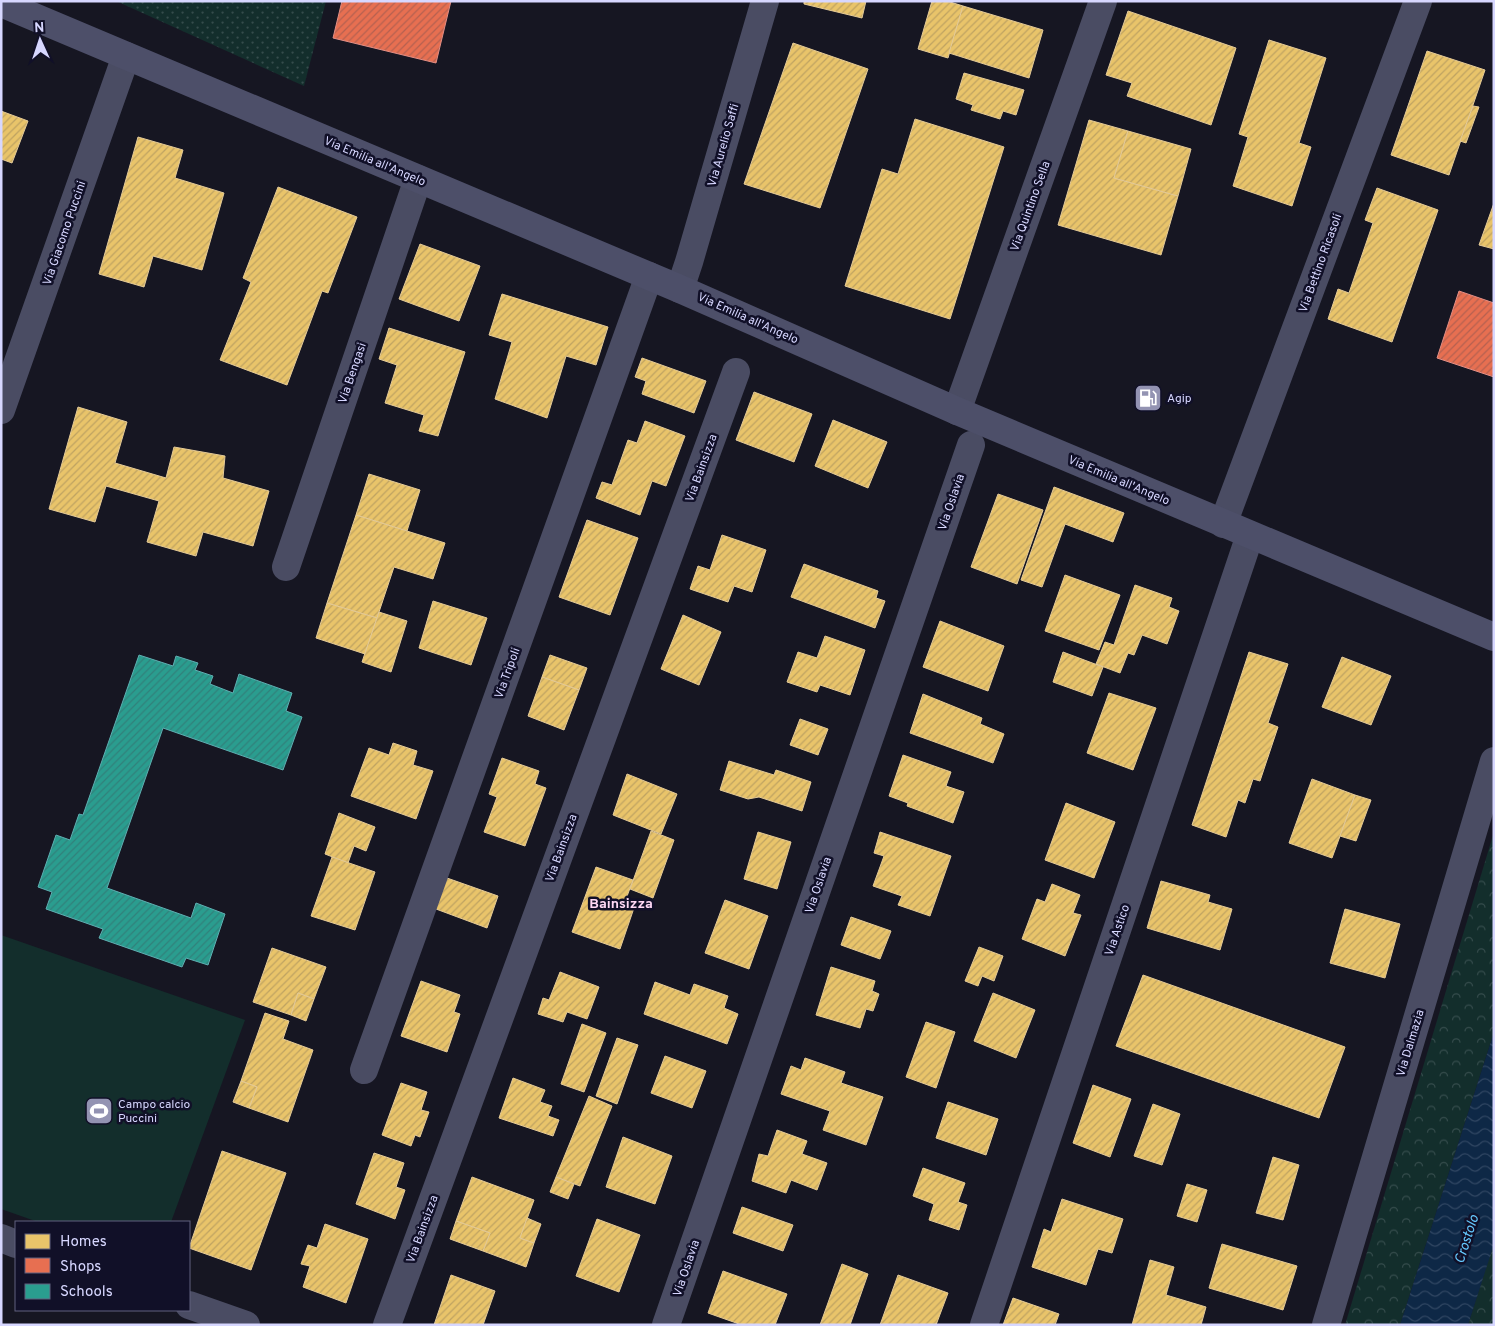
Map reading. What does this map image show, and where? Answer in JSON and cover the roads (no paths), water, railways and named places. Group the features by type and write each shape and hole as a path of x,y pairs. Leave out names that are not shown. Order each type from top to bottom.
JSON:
{"main road":[{"name":"Via Emilia all'Angelo","path":"1,2 650,276 958,411 1223,524 1494,637"}],"street":[{"name":"Via Aurelio Saffi","path":"680,289 765,1"},
{"name":"Via Quintino Sella","path":"958,411 1103,1"},
{"name":"Via Bettino Ricasoli","path":"1223,524 1418,1"},
{"name":"Via Giacomo Puccini","path":"1,410 126,56"},
{"name":"Via Bengasi","path":"286,567 418,179"},
{"name":"Via Tripoli","path":"364,1070 650,276"},
{"name":"Via Bainsizza","path":"387,1325 736,372"},
{"name":"Via Oslavia","path":"666,1325 970,446"},
{"name":"Via Astico","path":"984,1325 1250,535"},
{"name":"Via Dalmazia","path":"1326,1325 1494,761"},
{"path":"1,1238 15,1244"},
{"path":"190,1305 246,1325"}],"water":[{"name":"Crostolo","path":"1494,1032 1494,1244 1468,1325 1400,1325"}],"place":[{"name":"Agip","path":"1148,398"},
{"name":"Campo calcio Puccini","path":"99,1111"}],"district":[{"name":"Bainsizza","path":"621,903"}]}
